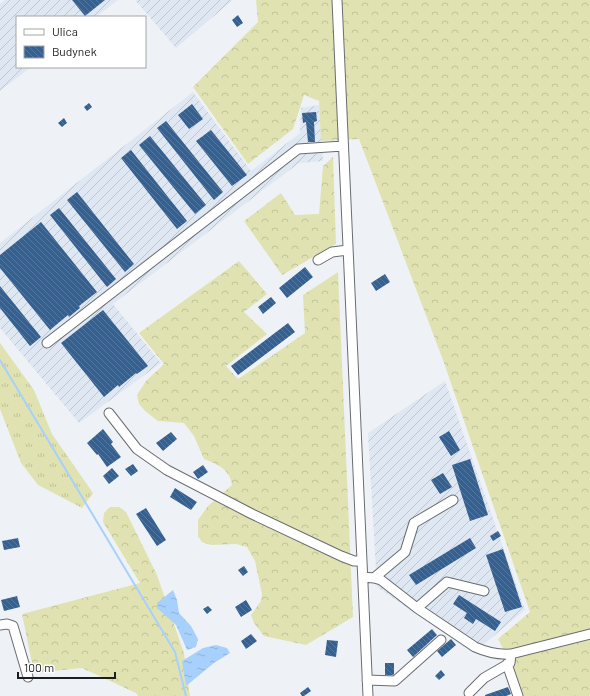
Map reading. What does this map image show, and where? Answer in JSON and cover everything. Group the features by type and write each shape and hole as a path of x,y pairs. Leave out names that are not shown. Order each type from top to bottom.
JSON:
{"street":[{"path":"337,0 368,696"},
{"path":"47,343 298,149 343,146"},
{"path":"318,260 332,252 348,250"},
{"path":"109,413 137,449 167,470 239,508 341,556 354,561 362,561"},
{"path":"374,578 405,552 414,523 452,500"},
{"path":"363,577 381,580 417,608 475,647 484,651 511,654 590,634"},
{"path":"417,608 447,582 484,591"},
{"path":"0,625 7,624 13,626 28,678"},
{"path":"367,680 395,681 441,640"},
{"path":"473,692 484,678 510,663 511,654"},
{"path":"507,664 518,696"}],"shaded area":[{"path":"5,0 118,0 97,16 16,16 16,68 30,68 0,91 0,4"},
{"path":"135,0 233,0 176,48"},
{"path":"193,92 251,171 300,133 301,108 319,105 323,161 299,163 113,304 161,363 79,423 0,328 0,243"},
{"path":"445,381 525,610 473,653 377,587 368,433"}],"green space":[{"path":"256,0 590,0 590,696 523,696 508,658 498,639 530,612 443,360 359,139 321,141 319,101 304,95 293,129 248,164 193,87 258,22"},
{"path":"333,157 336,244 282,275 244,221 281,193 295,215 319,214 323,166"},
{"path":"239,261 267,294 244,312 267,334 226,366 238,379 305,333 303,295 338,272 353,617 306,645 264,636 254,623 251,615 261,601 262,594 255,561 247,547 236,544 211,545 202,542 198,536 198,520 208,506 232,485 229,475 218,465 204,459 194,436 184,423 158,421 145,411 139,404 137,395 146,381 164,364 139,333"},
{"path":"0,343 34,390 52,434 93,493 82,508 38,485 21,463 0,409"},
{"path":"110,507 119,507 126,512 157,575 184,653 190,696 138,696 136,693 82,668 34,673 22,614 140,583 103,522 104,513"}],"water":[{"path":"173,590 177,600 179,613 191,626 198,639 196,647 187,650 176,625 157,608 157,603"},
{"path":"216,645 227,648 230,653 214,663 186,686 182,661 203,648"}],"building":[{"path":"72,0 105,0 85,16"},
{"path":"238,15 243,23 237,27 232,20"},
{"path":"89,103 92,107 87,111 84,107"},
{"path":"192,104 203,119 189,129 178,115"},
{"path":"316,112 317,121 314,122 315,142 308,142 306,122 303,123 302,113"},
{"path":"64,118 67,123 62,127 58,123"},
{"path":"166,121 223,192 214,200 157,128"},
{"path":"211,130 247,175 232,186 196,141"},
{"path":"150,136 206,205 195,214 139,145"},
{"path":"131,150 187,221 177,229 121,158"},
{"path":"77,192 134,264 125,272 67,200"},
{"path":"59,208 116,279 107,287 50,215"},
{"path":"41,222 97,292 79,306 80,308 69,317 68,315 50,330 0,268 0,255"},
{"path":"305,267 313,277 287,298 279,288"},
{"path":"385,274 390,282 376,291 371,283"},
{"path":"0,286 41,337 30,346 0,308"},
{"path":"271,297 276,303 263,314 258,307"},
{"path":"103,310 148,366 137,374 136,373 119,387 118,385 104,397 61,343"},
{"path":"288,323 295,332 238,375 231,366"},
{"path":"103,429 113,442 111,444 121,457 107,467 98,454 97,455 87,443"},
{"path":"449,431 460,450 451,456 439,437"},
{"path":"171,432 177,439 163,451 156,443"},
{"path":"470,459 488,515 470,521 452,465"},
{"path":"133,464 138,471 131,476 125,469"},
{"path":"203,465 208,472 198,479 193,472"},
{"path":"112,468 119,476 109,484 103,476"},
{"path":"443,473 452,487 440,494 431,480"},
{"path":"175,488 197,502 191,510 170,497"},
{"path":"146,508 166,540 157,546 136,514"},
{"path":"498,531 501,536 493,541 490,536"},
{"path":"18,538 20,547 4,550 2,541"},
{"path":"470,538 476,548 416,585 409,575"},
{"path":"503,549 522,607 505,612 486,555"},
{"path":"244,566 248,572 243,576 238,570"},
{"path":"459,595 501,622 495,631 476,619 473,624 464,618 467,613 453,604"},
{"path":"17,596 20,607 4,611 1,600"},
{"path":"246,600 252,610 241,617 235,607"},
{"path":"208,606 212,610 207,614 203,609"},
{"path":"432,629 437,635 413,657 407,650"},
{"path":"251,634 257,641 246,649 241,641"},
{"path":"451,639 456,645 442,657 437,651"},
{"path":"327,640 338,641 336,657 325,655"},
{"path":"385,663 394,663 393,675 385,675"},
{"path":"441,670 445,675 439,680 435,676"},
{"path":"308,687 311,691 302,696 300,693"},
{"path":"508,687 511,694 506,696 485,696 485,695"}],"waterway":[{"path":"0,360 175,652 186,696"}]}
